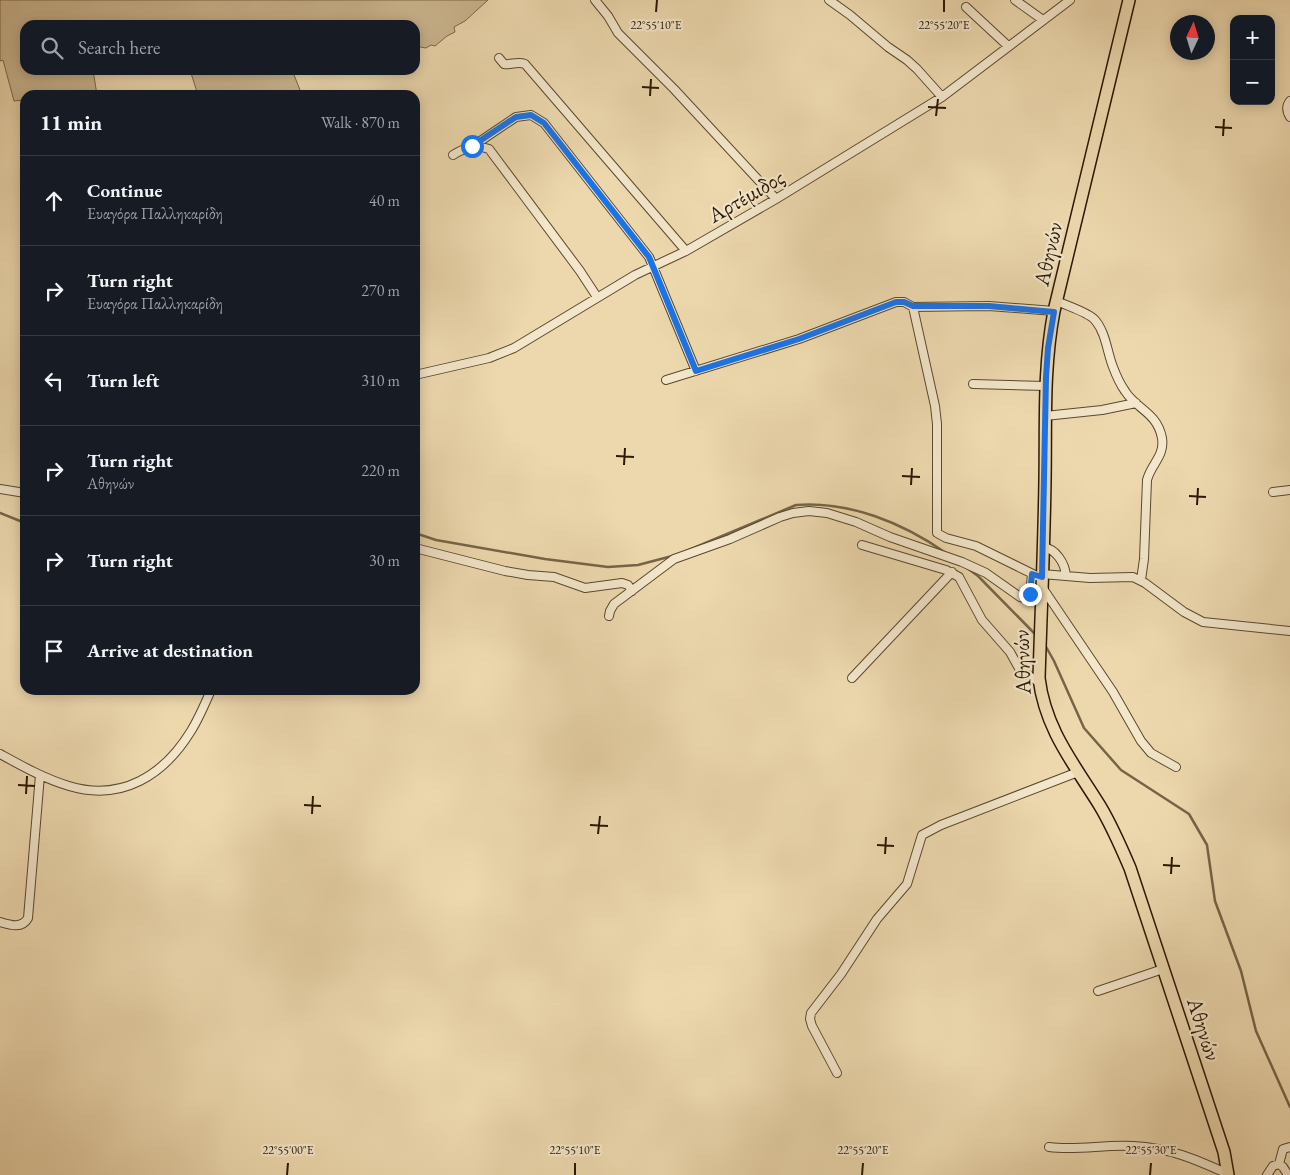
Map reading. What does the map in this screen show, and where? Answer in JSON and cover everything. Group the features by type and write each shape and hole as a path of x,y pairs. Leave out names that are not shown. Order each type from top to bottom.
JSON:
{"main road":[{"name":"Αθηνών","path":"1129,0 1056,306 1047,358 1044,416 1039,681 1042,700 1053,729 1117,838 1136,884 1224,1152 1228,1174"}],"street":[{"path":"595,0 608,16 618,33 674,89 776,199"},
{"path":"828,0 907,60 942,97"},
{"path":"1015,0 1042,20"},
{"name":"Αρτέμιδος","path":"420,374 503,353 654,265 686,251 776,199 942,97 1070,0"},
{"path":"966,7 1008,46"},
{"path":"498,58 504,64 525,64 686,251"},
{"path":"1290,101 1287,109 1290,117"},
{"path":"453,155 472,146 516,117 531,115 544,123 635,238 654,265 696,371"},
{"path":"472,146 489,149 580,271 597,297"},
{"path":"666,380 799,339 896,302 904,302 913,306 1056,306 1094,319 1103,336 1113,367 1124,391 1150,414 1162,438 1162,450 1159,459 1149,472 1147,480 1144,559 1141,580"},
{"path":"913,306 935,406 937,424 938,533 946,538 976,546 1040,578 1113,692 1141,741 1151,753 1176,767"},
{"path":"973,384 1045,386"},
{"path":"1044,416 1102,410 1136,403"},
{"path":"0,489 20,492"},
{"path":"1273,492 1290,490"},
{"path":"609,616 614,604 674,559 780,517 808,511 826,513 856,522 890,537 962,562 986,573 1020,597 1025,598 1030,594 1040,578"},
{"path":"862,545 952,572 960,579 982,620 1010,652 1020,670 1039,681"},
{"path":"1043,548 1052,550 1058,557 1064,567 1066,576"},
{"path":"420,549 528,575 554,577 585,588 622,583 628,585 632,591"},
{"path":"852,678 952,572"},
{"path":"1040,578 1123,576 1141,580 1184,612 1203,622 1290,631"},
{"path":"0,754 40,775 70,787 85,790 117,790 144,780 169,760 192,730 210,695"},
{"path":"837,1073 812,1026 810,1019 812,1013 842,974 877,919 907,884 922,834 947,822 1078,772"},
{"path":"0,922 12,926 20,925 25,923 28,918 40,775"},
{"path":"1098,991 1164,969"},
{"path":"1049,1147 1071,1149 1117,1146 1145,1148 1183,1154 1228,1174"},
{"path":"1279,1164 1283,1149 1290,1147"},
{"path":"1267,1175 1273,1166 1279,1164"},
{"path":"1279,1164 1288,1175"}],"shaded area":[{"path":"0,0 488,0 465,21 454,27 455,32 435,46 431,45 426,48 420,47 420,20 20,20 20,75 94,75 96,90 20,90 20,100 14,101 3,60 0,61"},
{"path":"192,75 294,75 300,90 196,90"}],"waterway":[{"path":"684,552 796,505 816,505 836,507 875,516 912,532 946,553"},
{"path":"0,513 20,521"},
{"path":"420,535 436,540 545,559 608,567 638,565 676,555"},
{"path":"967,568 978,576 1036,635"},
{"path":"1045,645 1084,728 1121,770 1189,814 1207,845 1215,901 1241,971 1256,1031 1290,1107"}],"route":[{"path":"472,146 516,117 531,115 544,123 641,245 654,265 696,371 799,339 896,302 904,302 913,306 989,306 1054,312 1047,358 1044,416 1045,481 1042,577 1032,574 1030,594"}]}
